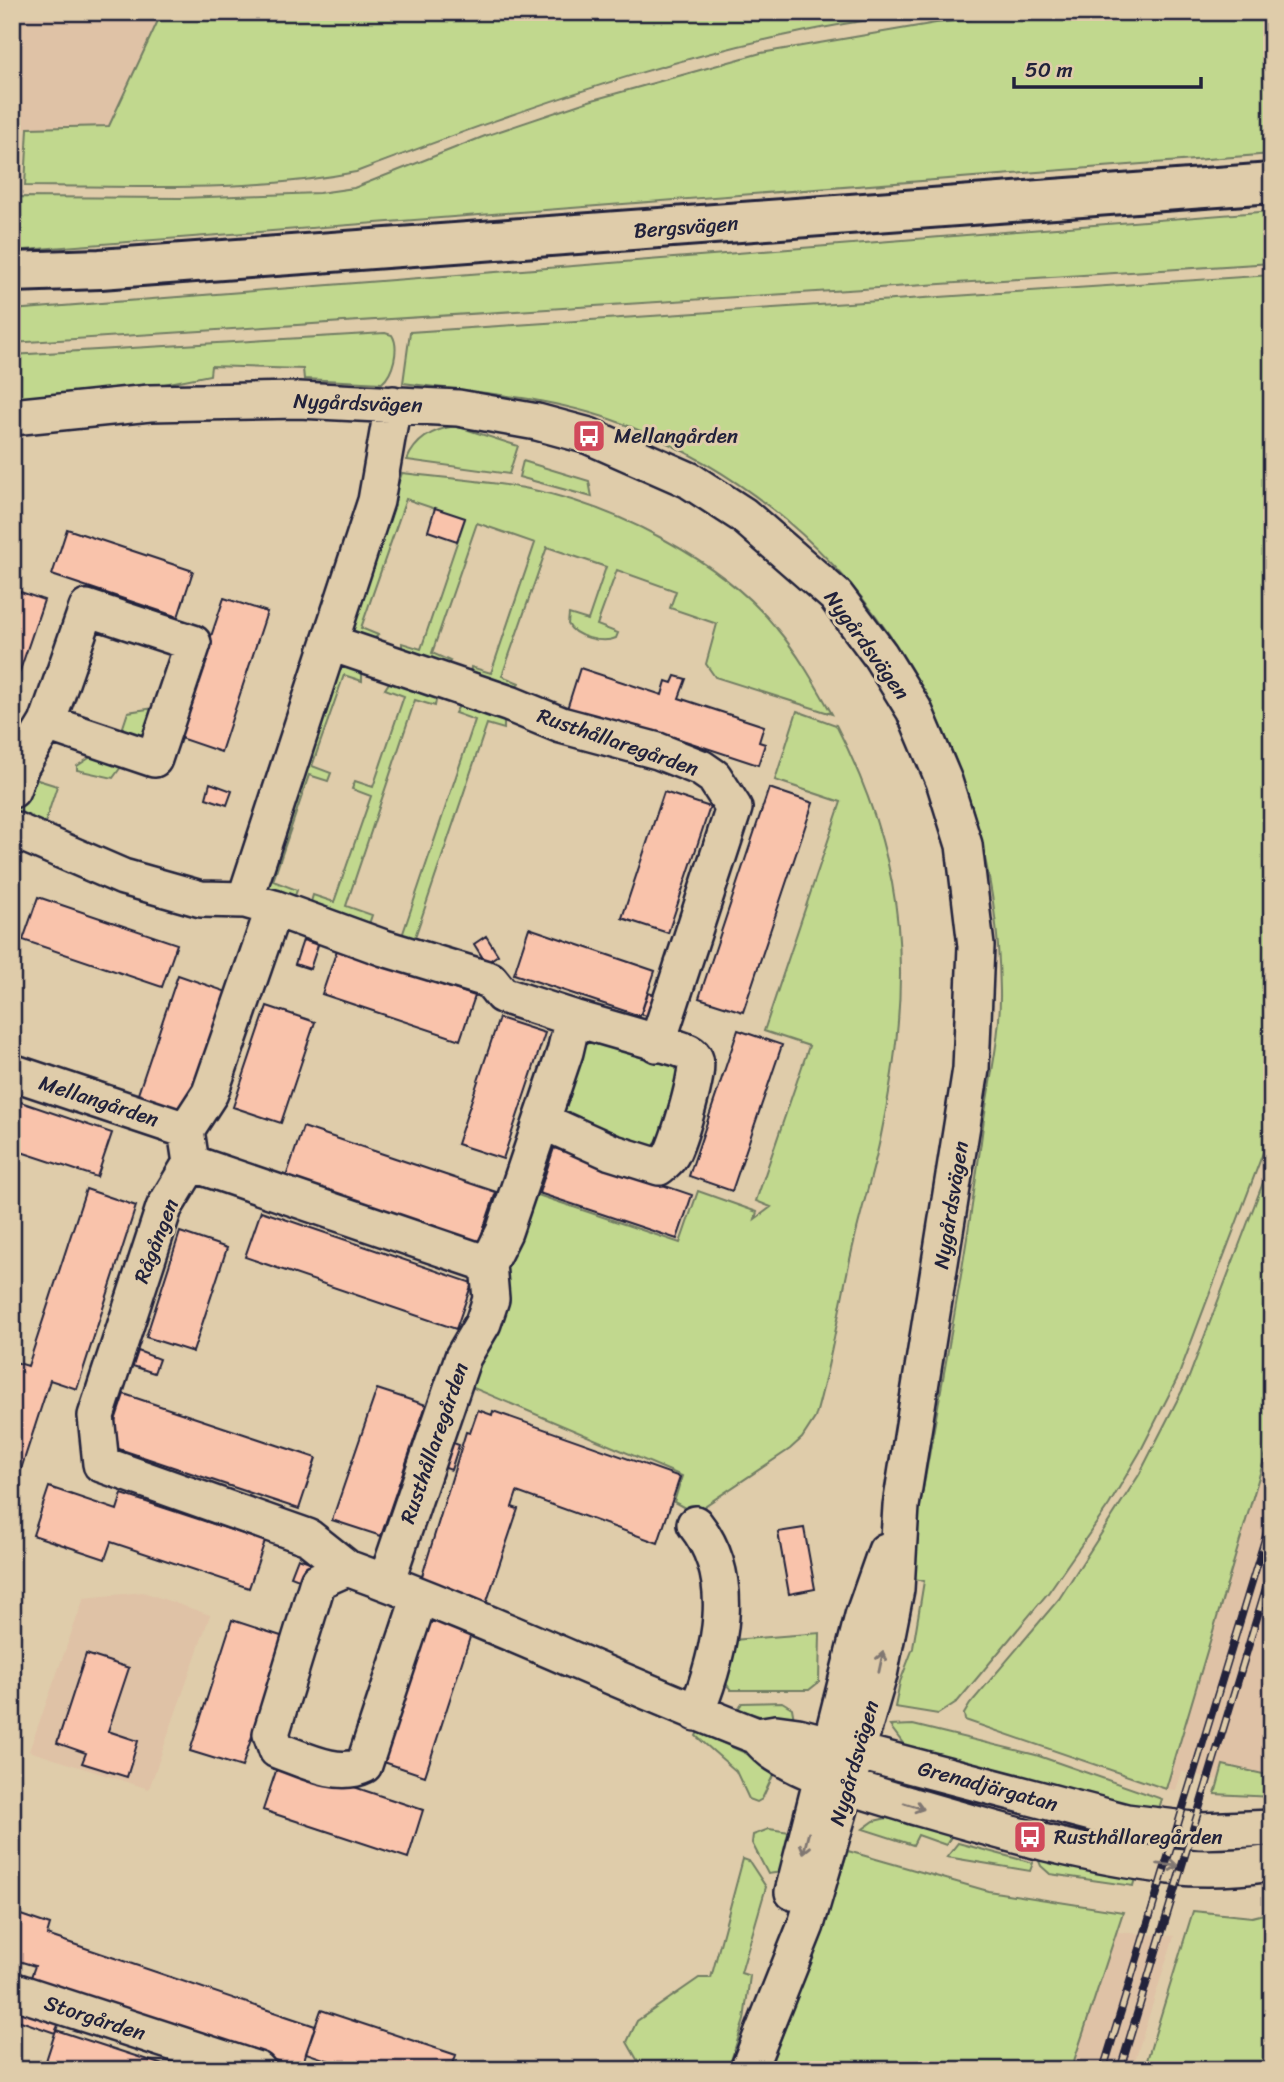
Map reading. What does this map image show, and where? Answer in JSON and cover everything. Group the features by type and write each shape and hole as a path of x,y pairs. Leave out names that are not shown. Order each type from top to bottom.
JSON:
{"main road":[{"name":"Bergsvägen","path":"12,272 100,269 1272,183"},
{"name":"Bergsvägen","path":"12,280 100,269"}],"street":[{"name":"Nygårdsvägen","path":"12,417 150,403 299,400 458,408 537,422 598,440 689,480 743,514 836,596 880,655 914,710 944,780 964,845 973,910 976,996 971,1069 958,1167 901,1506 863,1616 839,1765 773,1964 769,2011 748,2070"},
{"path":"259,904 331,643 376,501 393,404"},
{"path":"12,790 21,766 47,723 87,608 193,643 154,759 47,723"},
{"name":"Rusthållaregården","path":"331,643 510,704 561,725 657,751 701,768 714,777 734,808 657,1044"},
{"path":"12,829 123,877 201,899 259,904 384,948 490,980 502,995 691,1053 698,1068 679,1136 671,1156 659,1167 611,1152 542,1121"},
{"name":"Rågången","path":"259,904 210,1093 164,1208 96,1416 101,1464 308,1536 347,1569"},
{"path":"189,1147 488,1264 504,1232 542,1121 573,1018"},
{"name":"Mellangården","path":"12,1072 189,1147"},
{"name":"Rusthållaregården","path":"386,1582 463,1357 483,1323 491,1299 488,1264"},
{"path":"695,1524 705,1537 719,1576 722,1609 715,1657 696,1713"},
{"path":"420,1596 364,1765 352,1771 330,1768 277,1750 271,1734 318,1581 347,1569 386,1582 519,1635 696,1713 757,1736 776,1754 839,1765"},
{"name":"Grenadjärgatan","path":"839,1765 1126,1822 1201,1831 1272,1828"},
{"name":"Grenadjärgatan","path":"839,1765 958,1819 1125,1860 1210,1868 1272,1863"},
{"name":"Storgården","path":"12,1990 258,2070"}],"shaded area":[{"path":"12,12 162,12 109,126 12,129"},
{"path":"1272,1433 1272,1776 1224,1766 1219,1780 1182,1772 1176,1790 1166,1789"},
{"path":"143,1592 210,1615 149,1789 29,1751 84,1598"},
{"path":"1116,1932 1174,1936 1132,2070 1071,2070"}],"green space":[{"path":"162,12 929,12 855,22 709,53 566,96 356,172 315,179 233,186 25,186 28,128 109,126"},
{"path":"1037,12 1272,12 1272,154 12,251 12,197 180,198 319,193 354,188 485,136 589,101 761,53 936,23"},
{"path":"1272,211 1272,263 12,343 12,310"},
{"path":"1272,275 1272,1129 1178,1377 1140,1452 1109,1505 1048,1593 958,1701 938,1714 895,1707 900,1682 913,1648 924,1581 915,1579 915,1534 960,1279 999,1024 1000,991 993,901 974,813 943,730 901,652 848,582 786,520 713,468 631,427 604,417 519,398 403,383 410,332"},
{"path":"385,333 392,335 395,354 389,374 382,383 304,379 303,369 211,366 210,375 149,387 12,400 12,355"},
{"path":"456,426 518,446 509,474 407,460 421,440 440,429"},
{"path":"523,461 589,481 592,497 519,477"},
{"path":"402,473 497,484 562,497 596,508 664,540 727,580 754,604 792,649 832,714 715,677 706,664 717,624 670,608 676,591 617,570 597,625 618,633 616,638 597,640 576,633 568,624 569,614 588,620 606,567 547,547 502,676 519,683 513,690 470,673 471,667 491,673 535,543 477,523 432,653 450,661 444,667 402,651 402,643 421,649 465,519 406,499 361,628 378,635 371,643 355,636 352,627 356,606"},
{"path":"347,663 362,667 362,681 344,675 312,766 331,773 328,781 309,775 273,881 297,890 292,904 269,893 265,884 340,666"},
{"path":"391,680 437,695 435,706 415,700 346,906 372,915 367,930 309,909 313,895 334,902 371,796 352,789 355,781 373,787 404,696 385,689"},
{"path":"460,704 504,717 504,729 487,724 414,940 402,936 475,720 455,713"},
{"path":"161,707 148,745 120,736 128,712"},
{"path":"797,711 836,725 860,777 878,827 891,876 898,925 898,1025 878,1148 815,1418 802,1438 790,1449 694,1513 674,1502 682,1476 464,1384 497,1265 526,1191 680,1243 698,1191 757,1212 755,1219 771,1207 756,1201 809,1046 764,1031 841,802 775,780"},
{"path":"100,751 126,760 113,778 77,770 77,766"},
{"path":"25,776 57,786 45,823 13,813"},
{"path":"582,1035 686,1062 661,1155 561,1121 577,1040"},
{"path":"1272,1159 1272,1433 1166,1789 965,1720 964,1714 970,1704 1059,1599 1139,1475 1189,1377"},
{"path":"820,1633 819,1682 809,1690 731,1690 724,1681 733,1640"},
{"path":"782,1702 792,1708 794,1720 790,1726 738,1709 742,1703"},
{"path":"913,1725 1036,1755 1162,1799 1157,1814 905,1746 890,1726"},
{"path":"698,1732 777,1767 762,1799 757,1802 749,1799 736,1771 696,1736"},
{"path":"1223,1765 1272,1776 1272,1797 1215,1794"},
{"path":"887,1818 954,1832 946,1845 918,1835 913,1845 863,1829 874,1821"},
{"path":"769,1829 797,1833 782,1872 768,1874 752,1843 753,1835"},
{"path":"958,1843 1033,1863 1030,1871 947,1857"},
{"path":"848,1851 988,1891 1123,1912 1071,2070 769,2070 823,1927"},
{"path":"1036,1854 1135,1878 1133,1886 1050,1874 1041,1866"},
{"path":"743,1859 749,1861 766,1887 741,1973 750,1976 744,2020 728,2070 643,2070 627,2042 637,2021 699,1978 711,1978"},
{"path":"1193,1911 1252,1917 1272,1912 1272,2070 1144,2070"}],"building":[{"path":"435,508 465,518 457,541 428,531"},
{"path":"67,529 193,571 178,617 52,575"},
{"path":"12,589 44,600 12,694"},
{"path":"224,598 267,612 221,752 177,737"},
{"path":"580,668 662,695 666,681 672,683 675,676 686,679 679,698 764,726 759,742 765,744 758,765 655,731 652,737 567,709"},
{"path":"210,783 232,791 227,805 206,798"},
{"path":"769,788 813,803 743,1012 699,998"},
{"path":"664,792 710,807 668,933 622,918"},
{"path":"38,897 177,944 162,987 23,940"},
{"path":"529,928 655,971 640,1016 514,974"},
{"path":"486,936 498,955 486,963 474,944"},
{"path":"303,940 318,945 310,969 295,964"},
{"path":"337,950 475,996 460,1040 322,994"},
{"path":"178,975 227,992 184,1122 134,1106"},
{"path":"648,993 662,997 655,1019 641,1014"},
{"path":"267,1006 315,1022 281,1123 233,1107"},
{"path":"499,1018 545,1033 503,1159 457,1144"},
{"path":"738,1030 782,1045 732,1191 689,1176"},
{"path":"12,1099 112,1133 97,1177 12,1149"},
{"path":"303,1127 496,1192 479,1242 286,1177"},
{"path":"554,1148 692,1195 677,1239 539,1193"},
{"path":"86,1189 136,1206 77,1389 50,1380 12,1497 12,1361 28,1366"},
{"path":"261,1211 472,1283 456,1329 245,1257"},
{"path":"180,1232 227,1248 193,1352 146,1337"},
{"path":"138,1351 159,1359 154,1373 133,1366"},
{"path":"377,1389 426,1405 381,1536 332,1520"},
{"path":"124,1394 316,1458 299,1509 107,1445"},
{"path":"478,1410 492,1415 493,1411 680,1477 658,1543 517,1492 512,1507 518,1509 485,1607 419,1586 466,1432 470,1433"},
{"path":"445,1440 459,1445 451,1470 437,1465"},
{"path":"49,1487 117,1510 122,1494 265,1541 249,1588 111,1542 105,1559 33,1535"},
{"path":"804,1528 815,1589 789,1594 778,1532"},
{"path":"298,1558 316,1564 309,1583 291,1576"},
{"path":"424,1616 472,1631 425,1776 378,1760"},
{"path":"232,1620 284,1637 242,1767 190,1751"},
{"path":"86,1654 129,1668 108,1731 138,1741 127,1777 82,1763 86,1753 57,1743"},
{"path":"279,1762 423,1810 408,1858 263,1810"},
{"path":"12,1912 50,1925 47,1935 315,2026 301,2069 31,1977 35,1966 12,1959"},
{"path":"12,2002 60,2020 55,2033 12,2018"},
{"path":"321,2010 456,2055 451,2070 356,2070 306,2053"},
{"path":"56,2030 172,2068 176,2070 43,2070"}],"railway":[{"path":"1103,2070 1272,1516"},
{"path":"1120,2070 1272,1568"}],"place":[{"name":"Mellangården","path":"589,436"},
{"name":"Rusthållaregården","path":"1030,1837"}]}
